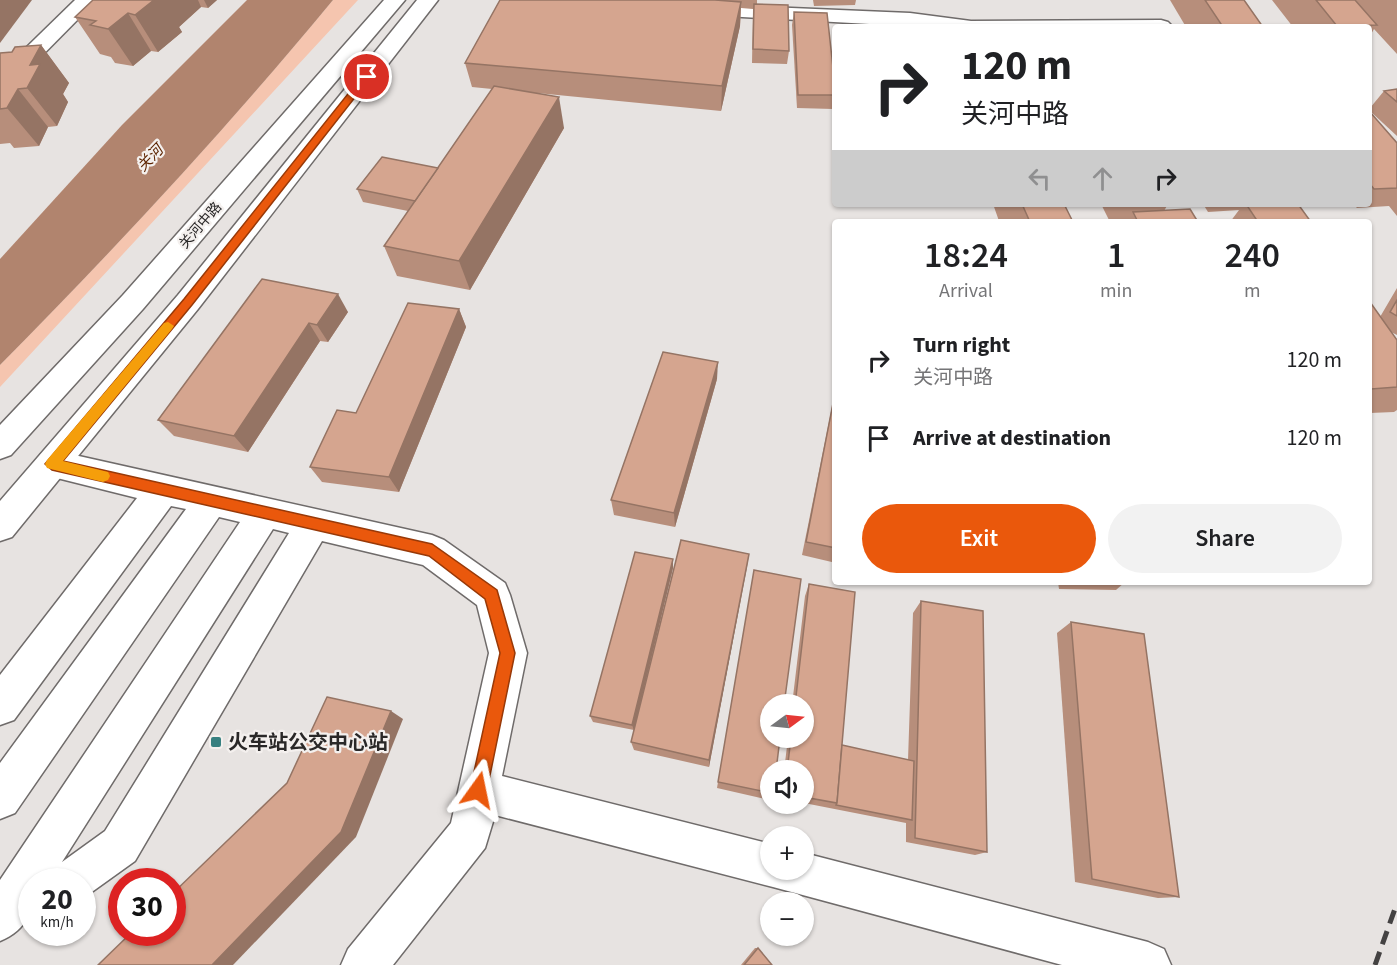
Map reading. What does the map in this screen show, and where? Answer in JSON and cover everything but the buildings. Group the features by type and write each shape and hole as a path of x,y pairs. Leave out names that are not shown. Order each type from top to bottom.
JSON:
{"main road":[{"path":"0,85 87,0"},
{"name":"关河中路","path":"0,446 133,302 395,0"},
{"path":"0,526 188,302 427,1"},
{"path":"673,9 741,14 910,20 945,24"},
{"path":"52,464 432,550 492,595 508,653 470,833 364,965"},
{"path":"0,706 163,490"},
{"path":"0,798 211,501"},
{"path":"0,920 265,512"},
{"path":"90,868 120,846 314,524"},
{"path":"478,790 760,863"},
{"path":"814,878 1148,965"},
{"path":"0,934 18,921"}],"shaded area":[{"path":"333,0 358,0 0,387 0,365 171,186"}],"water":[{"name":"关河","path":"247,0 333,0 171,186 0,365 0,259 122,125"}],"railway":[{"path":"1375,965 1397,903"}],"slow traffic":[{"path":"103,476 52,464 168,326"}],"place":[{"name":"火车站公交中心站","path":"216,742"}],"route":[{"path":"367,77 188,302 52,464 432,550 492,595 508,653 478,790"}]}
